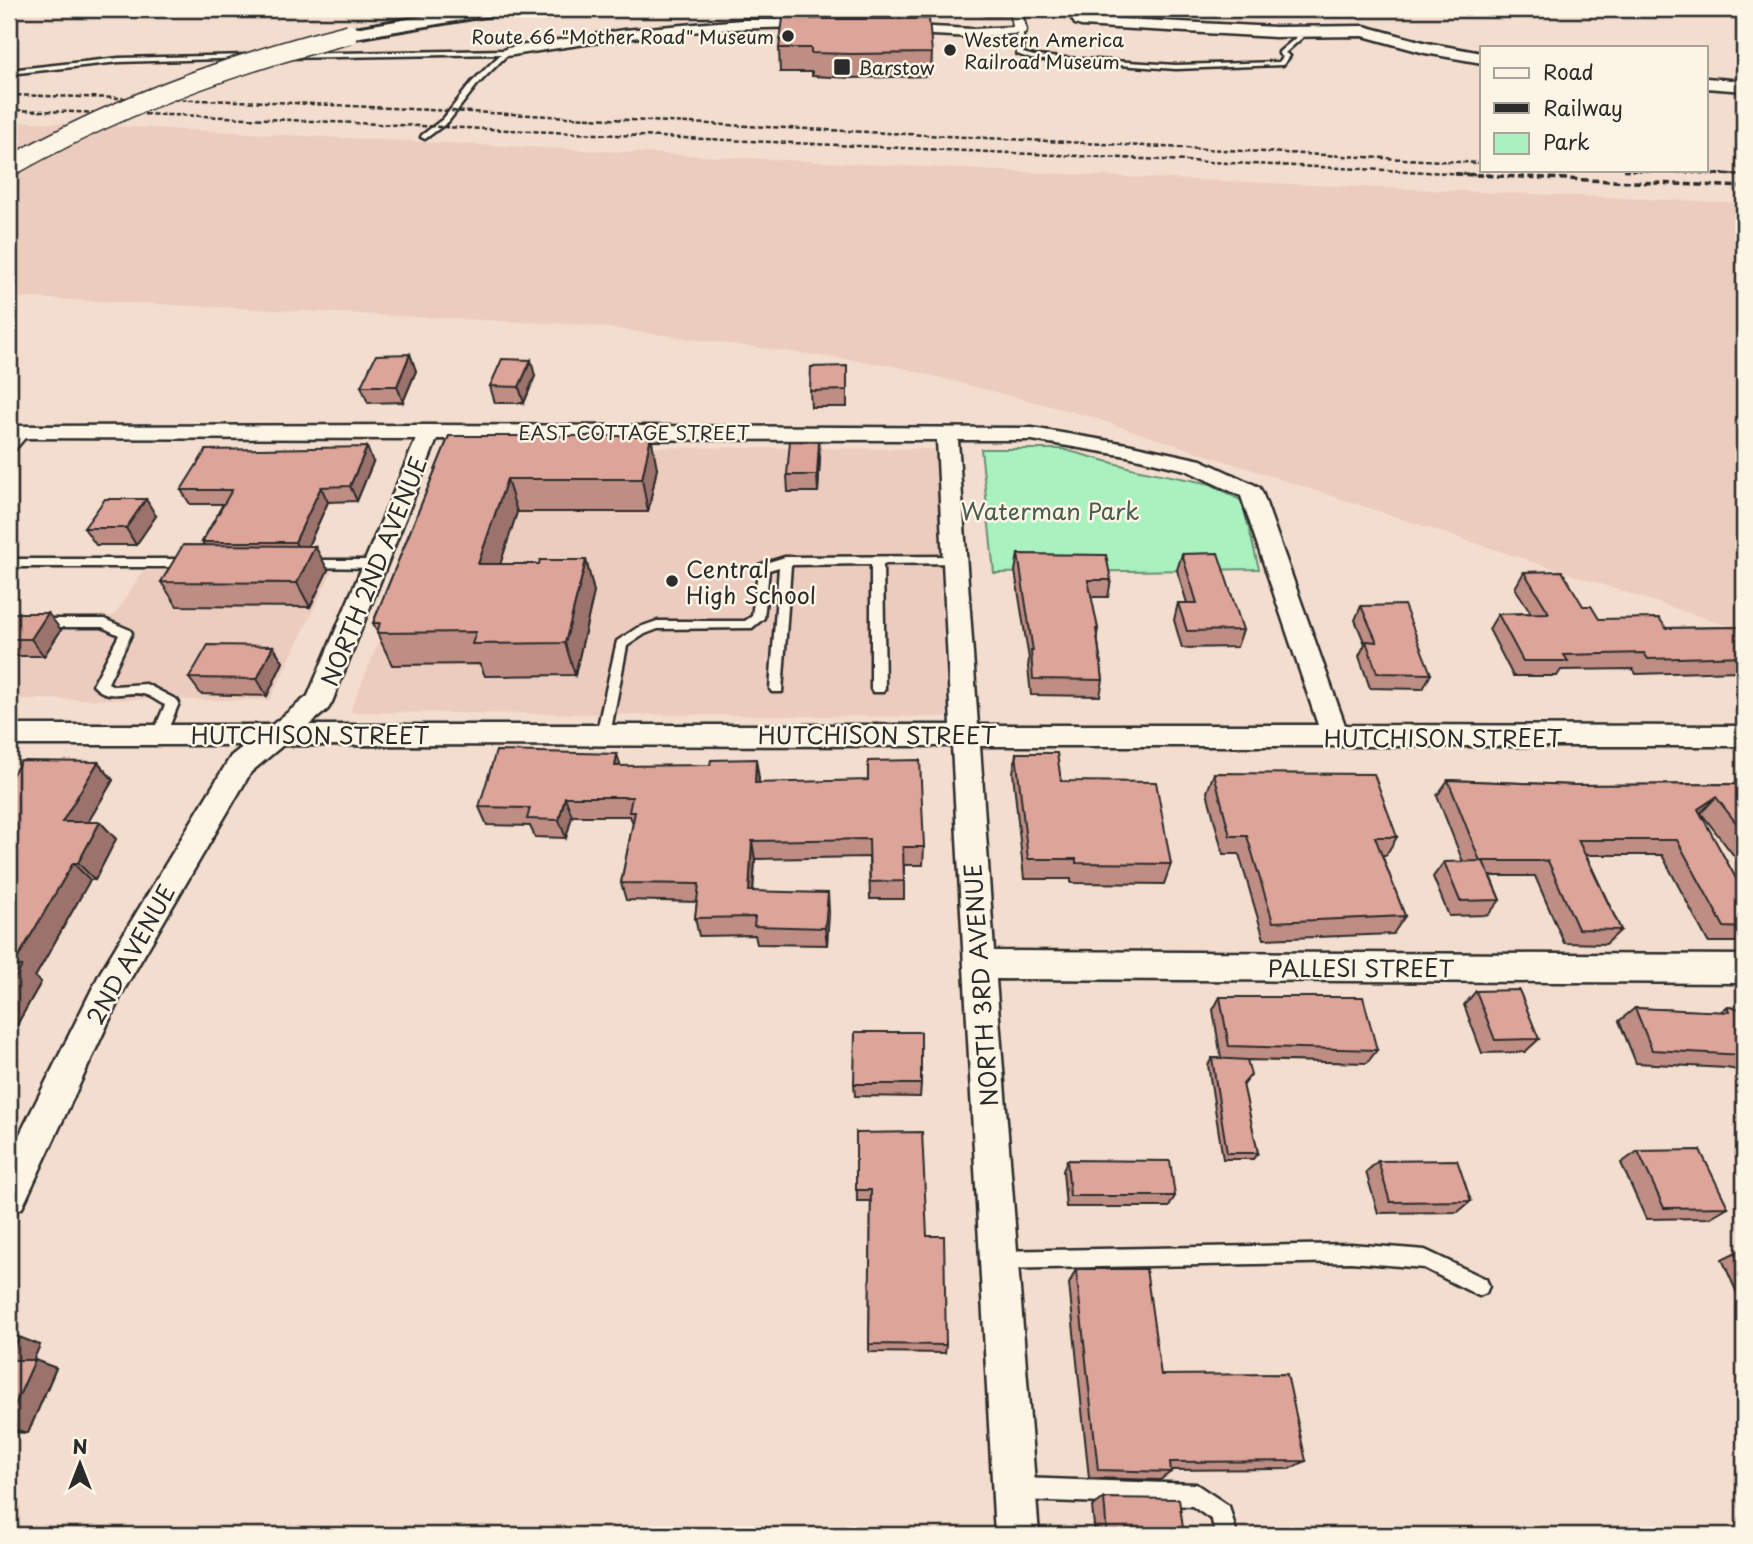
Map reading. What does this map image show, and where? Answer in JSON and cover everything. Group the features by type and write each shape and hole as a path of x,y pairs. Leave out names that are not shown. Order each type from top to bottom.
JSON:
{"main road":[{"path":"9,166 93,120 156,92 256,58 349,34 498,9"},
{"path":"985,9 1076,9"}],"street":[{"path":"1076,9 1081,21 1275,32 1364,31"},
{"path":"880,28 971,33 1020,30 1015,10"},
{"path":"1303,15 1425,48 1480,58"},
{"path":"507,52 621,33 731,24 841,26"},
{"path":"1275,32 1300,37 1346,36 1364,31"},
{"path":"1708,83 1744,86"},
{"name":"EAST COTTAGE STREET","path":"16,433 430,431 1032,434 1127,450 1193,466 1251,492 1335,737"},
{"name":"NORTH 2ND AVENUE","path":"281,734 319,702 430,431"},
{"name":"NORTH 3RD AVENUE","path":"947,433 964,734 1017,1535"},
{"name":"2ND AVENUE","path":"9,1195 111,983 241,764 281,734"},
{"name":"HUTCHISON STREET","path":"9,735 1744,736"},
{"name":"PALLESI STREET","path":"979,965 1744,969"}],"lane":[{"path":"1020,30 1020,54 1033,58 1176,66 1281,64 1287,56 1281,53 1300,37"},
{"path":"9,72 119,60 507,52"},
{"path":"425,137 456,112 471,88 507,52"},
{"path":"9,450 16,433"},
{"path":"877,560 878,689"},
{"path":"603,734 621,645 640,631 657,625 748,625 758,618 763,568 785,561 954,560"},
{"path":"777,689 785,561"},
{"path":"9,563 200,564"},
{"path":"295,564 377,564"},
{"path":"9,623 104,623 126,633 100,685 112,691 146,689 172,703 159,734"},
{"path":"999,1260 1352,1253 1425,1259 1479,1286"},
{"path":"1014,1489 1196,1495 1221,1514 1226,1535"}],"shaded area":[{"path":"9,121 1100,176 1744,203 1744,631 1085,415 890,365 587,325 9,297"},
{"name":"Central High School","path":"459,446 935,449 947,717 350,712"},
{"path":"333,569 270,700 9,699 9,617 114,616 143,571"}],"green space":[{"name":"Waterman Park","path":"981,449 1062,449 1135,469 1211,484 1242,501 1259,569 994,573"}],"building":[{"path":"784,11 812,11 811,19 929,19 932,53 811,53 811,48 779,48"},
{"path":"410,354 397,386 361,386 376,355"},
{"path":"502,359 531,360 519,387 490,386"},
{"path":"847,366 847,390 810,391 811,367"},
{"path":"449,436 651,436 642,479 507,479 478,564 539,564 540,560 586,560 565,643 472,644 476,632 377,633 380,623 373,623"},
{"path":"790,441 819,442 817,475 787,475"},
{"path":"367,447 350,486 321,487 295,542 202,542 232,490 181,490 206,450"},
{"path":"105,499 146,499 126,528 84,528"},
{"path":"183,545 315,546 297,583 161,582"},
{"path":"1218,553 1243,630 1187,631 1178,603 1197,603 1182,554"},
{"path":"1018,554 1106,555 1111,580 1088,580 1098,629 1103,680 1033,679 1033,651"},
{"path":"1562,571 1583,606 1591,606 1599,619 1659,618 1666,628 1744,627 1744,656 1648,659 1644,653 1564,655 1568,661 1523,661 1498,614 1549,613 1524,572"},
{"path":"1404,605 1431,674 1377,673 1366,641 1377,642 1361,606"},
{"path":"9,613 48,613 31,639 9,639"},
{"path":"208,645 273,646 257,679 189,678"},
{"path":"496,751 617,754 615,766 710,765 711,760 756,759 755,783 868,780 868,761 920,760 924,847 903,847 904,881 870,882 869,839 752,841 749,891 828,893 825,928 754,926 755,917 695,918 699,884 621,883 635,812 629,812 632,797 565,797 559,820 527,819 530,808 479,807"},
{"path":"1016,753 1057,753 1061,781 1156,782 1171,864 1076,863 1076,859 1028,859"},
{"path":"21,761 98,762 62,822 100,822 78,863 73,863 13,966 22,966 9,989 9,780"},
{"path":"1214,773 1374,774 1397,837 1375,837 1405,916 1273,922 1247,836 1230,836"},
{"path":"1448,780 1574,785 1744,784 1744,833 1716,797 1698,809 1744,893 1744,928 1724,927 1677,840 1578,840 1621,930 1578,929 1548,861 1480,861"},
{"path":"1483,861 1500,900 1460,901 1444,862"},
{"path":"1519,990 1539,1039 1495,1040 1476,991"},
{"path":"1220,997 1363,997 1377,1050 1229,1046"},
{"path":"1727,1007 1744,1009 1744,1055 1652,1050 1635,1008 1729,1012"},
{"path":"855,1032 921,1032 921,1084 854,1084"},
{"path":"1212,1058 1247,1060 1251,1075 1243,1084 1258,1153 1227,1153"},
{"path":"922,1132 927,1236 944,1236 946,1345 869,1344 871,1190 856,1190 856,1133"},
{"path":"1700,1150 1728,1207 1664,1208 1638,1151"},
{"path":"1067,1160 1170,1161 1175,1196 1070,1196"},
{"path":"1457,1160 1471,1201 1390,1202 1378,1161"},
{"path":"1076,1269 1146,1269 1161,1375 1287,1374 1306,1461 1170,1462 1171,1472 1098,1470"},
{"path":"9,1337 19,1337 9,1359"},
{"path":"9,1360 35,1360 9,1418"},
{"path":"1104,1498 1179,1499 1184,1535 1107,1535"}],"railway":[{"path":"9,95 272,102 1480,163"},
{"path":"9,110 202,116 1493,175"},
{"path":"1672,172 1744,175 1713,174"},
{"path":"1455,174 1744,187"}],"place":[{"name":"Route 66 \"Mother Road\" Museum","path":"788,36"},
{"name":"Western America Railroad Museum","path":"950,50"},
{"name":"Barstow","path":"842,67"},
{"name":"Central High School","path":"672,581"}]}
